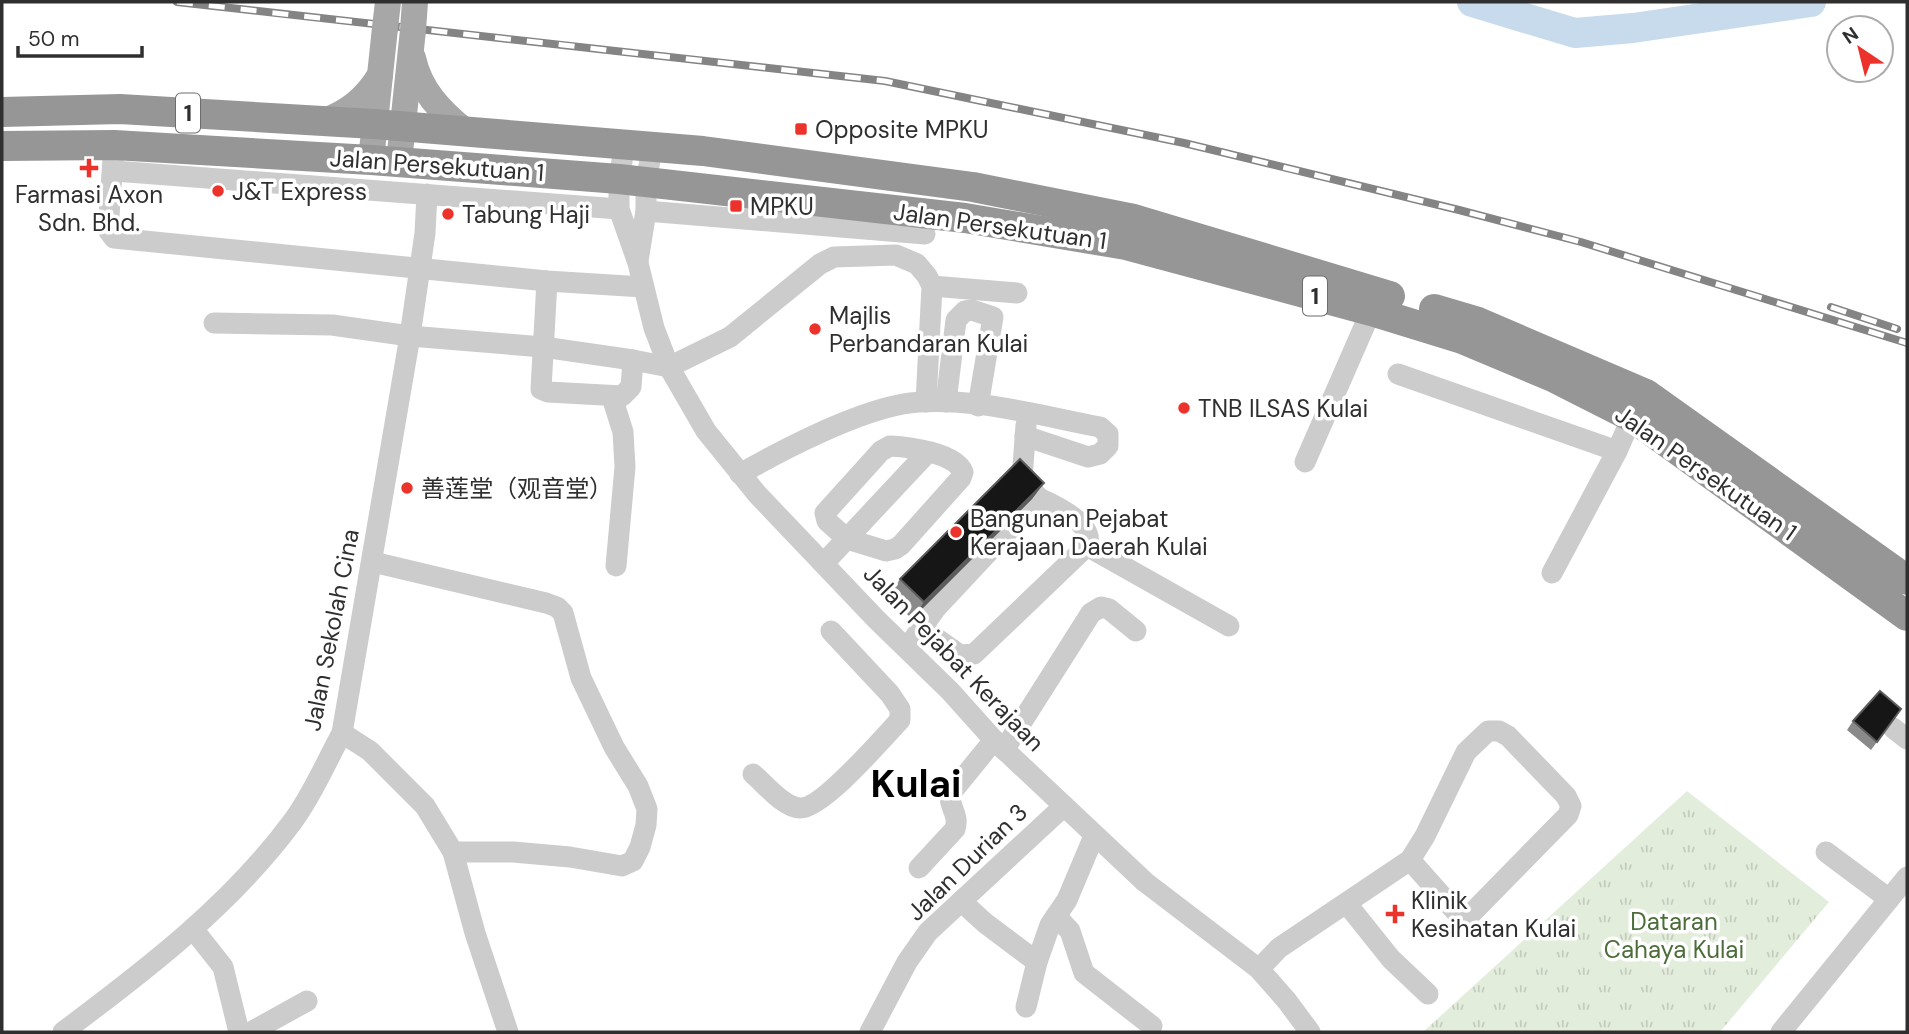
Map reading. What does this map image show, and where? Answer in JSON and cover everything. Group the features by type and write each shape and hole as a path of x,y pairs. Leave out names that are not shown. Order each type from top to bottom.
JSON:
{"highway":[{"name":"Jalan Persekutuan 1","path":"2,112 120,108 639,144 973,187 1134,219 1478,322 1646,394 1905,576"},
{"name":"Jalan Persekutuan 1","path":"2,146 114,158 385,161 637,190 965,218 1126,245 1371,311 1462,339 1555,378 1632,417 1907,616"}],"main road":[{"path":"388,2 380,75 388,125"},
{"path":"385,161 388,125 412,40 415,2"},
{"path":"412,40 420,81 446,115 466,131"},
{"path":"324,121 351,109 380,75"}],"street":[{"path":"639,144 637,190 835,227 925,234"},
{"path":"619,209 427,194 114,158 108,230 114,238 421,266 547,281 643,287"},
{"name":"Jalan Pejabat Kerajaan","path":"637,190 619,209 669,367 706,431 740,474 999,745 1145,882 1259,969 1310,1032"},
{"name":"Jalan Pejabat Kerajaan","path":"637,190 638,263"},
{"name":"Jalan Sekolah Cina","path":"63,1032 193,929 255,868 295,820 324,772 342,733 410,336 421,266 427,194"},
{"path":"834,257 838,230 835,227"},
{"path":"214,323 332,325 410,336 543,347 669,367 730,337 820,264 834,257 896,255 917,264 932,286 936,402"},
{"path":"547,281 541,388 548,392 622,396 631,387 633,360"},
{"path":"932,286 1017,293"},
{"path":"936,402 956,320 965,311 972,310 993,317 978,406"},
{"path":"1305,462 1371,311"},
{"path":"1398,374 1617,451"},
{"path":"612,397 622,432 625,467 616,566"},
{"path":"740,474 838,426 902,405 936,402 978,406 1100,427 1108,434 1108,446 1100,453 1088,457 1026,436"},
{"path":"922,628 960,655 974,654 1087,546 1088,533 1067,512 1039,498 1022,478 1027,414"},
{"path":"1552,573 1617,451 1632,417"},
{"path":"890,446 928,452 953,459 960,465 963,472 961,478 901,545 886,551 847,539 827,521 825,513 881,451 890,446"},
{"path":"824,562 928,452"},
{"path":"907,648 936,608 1039,498"},
{"path":"1087,546 1228,625"},
{"path":"373,562 557,607 565,618 581,678 614,747 638,786 647,810 640,847 633,861 622,866 570,857 513,852 453,852"},
{"path":"919,868 955,829 957,821 949,799 951,793 999,745 1091,613 1101,607 1109,609 1136,631"},
{"path":"753,774 788,804 801,808 814,804 849,773 900,720 900,709 890,694 831,631"},
{"path":"1259,969 1279,948 1410,860 1425,836 1466,752 1488,732 1499,731 1508,736 1566,796 1571,806 1568,815 1467,918 1457,913 1410,860"},
{"path":"342,733 370,751 425,806 453,852 475,933 508,1032"},
{"name":"Jalan Durian 3","path":"870,1032 928,932 1064,806"},
{"path":"1026,1007 1050,925 1067,900 1094,836"},
{"path":"1826,852 1889,899"},
{"path":"1781,1032 1907,877"},
{"path":"961,901 985,923 1037,962"},
{"path":"1347,904 1391,959 1428,994"},
{"path":"1056,916 1070,931 1084,973 1152,1026"},
{"path":"193,929 223,967 239,1032"},
{"path":"251,1032 307,1001"}],"green space":[{"name":"Dataran Cahaya Kulai","path":"1687,791 1829,902 1720,1032 1423,1032"}],"building":[{"path":"1020,459 1044,483 924,602 900,579"},
{"path":"1880,691 1901,709 1877,742 1853,721"}],"waterway":[{"path":"1472,2 1575,33 1633,28 1811,2"}],"railway":[{"path":"177,2 885,81 1184,143 1459,210 1581,242 1907,343"},
{"path":"1831,307 1897,329"}],"place":[{"name":"Opposite MPKU","path":"801,129"},
{"name":"Farmasi Axon Sdn. Bhd.","path":"89,168"},
{"name":"J&T Express","path":"218,191"},
{"name":"MPKU","path":"736,206"},
{"name":"Tabung Haji","path":"448,214"},
{"name":"Majlis Perbandaran Kulai","path":"815,329"},
{"name":"TNB ILSAS Kulai","path":"1184,408"},
{"name":"善莲堂（观音堂）","path":"407,488"},
{"name":"Bangunan Pejabat Kerajaan Daerah Kulai","path":"956,532"},
{"name":"Klinik Kesihatan Kulai","path":"1395,914"}],"district":[{"name":"Kulai","path":"916,784"}]}
